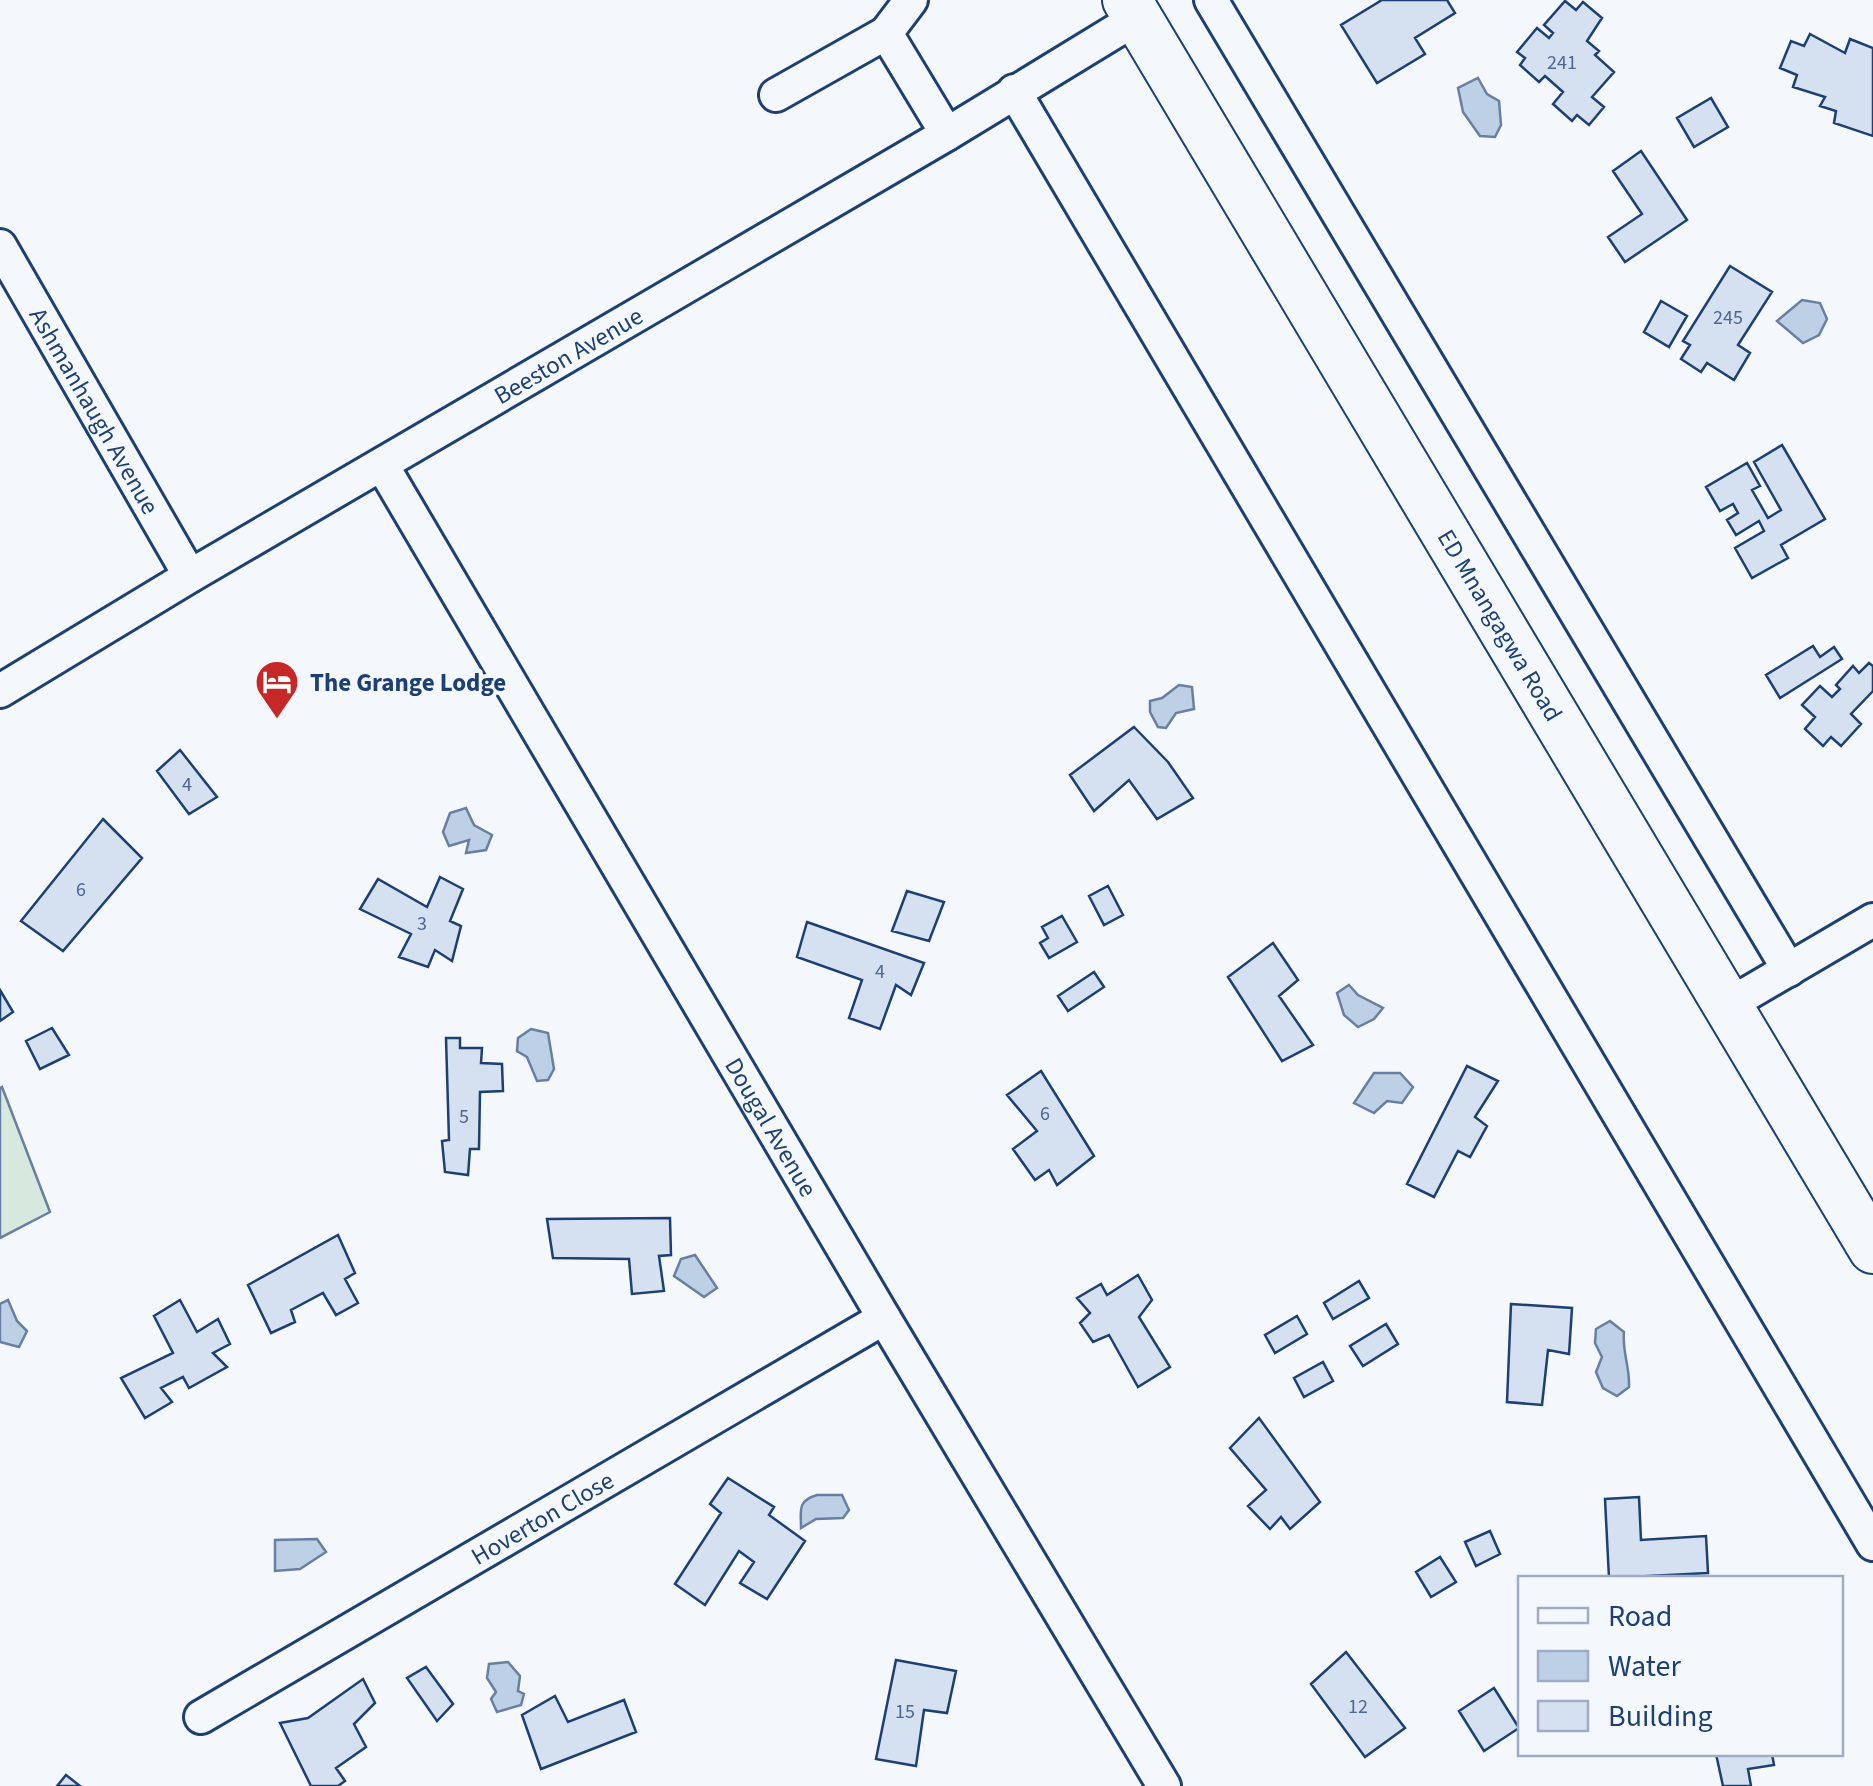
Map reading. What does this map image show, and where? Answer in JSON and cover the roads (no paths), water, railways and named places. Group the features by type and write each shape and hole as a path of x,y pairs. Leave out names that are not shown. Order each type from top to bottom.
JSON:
{"highway":[{"name":"ED Mnangagwa Road","path":"1132,9 1873,1249"}],"street":[{"path":"776,95 886,33 912,0"},
{"path":"1211,0 1789,970"},
{"name":"Beeston Avenue","path":"0,691 947,134 1132,9"},
{"path":"886,33 947,134"},
{"path":"1014,91 1873,1544"},
{"name":"Ashmanhaugh Avenue","path":"0,246 190,576"},
{"name":"Dougal Avenue","path":"382,465 1164,1786"},
{"path":"1728,1005 1873,920"},
{"name":"Hoverton Close","path":"201,1717 884,1318"}],"water":[{"path":"1478,78 1487,94 1499,101 1501,125 1495,137 1480,136 1463,112 1458,88"},
{"path":"1802,300 1820,303 1827,319 1819,335 1803,343 1777,321"},
{"path":"1179,685 1192,687 1194,709 1176,713 1166,728 1158,727 1150,712 1150,701 1162,698"},
{"path":"466,808 474,825 492,835 486,850 466,853 469,840 449,846 443,832 450,813"},
{"path":"1349,985 1358,995 1383,1008 1374,1019 1358,1027 1344,1015 1337,993"},
{"path":"531,1029 548,1033 554,1069 548,1080 537,1081 527,1057 517,1051 518,1038"},
{"path":"1374,1073 1400,1073 1413,1087 1402,1103 1387,1101 1374,1113 1354,1103"},
{"path":"695,1255 717,1288 704,1297 674,1276 681,1259"},
{"path":"8,1300 17,1321 27,1331 19,1347 0,1342 0,1304"},
{"path":"1610,1321 1624,1332 1628,1372 1629,1387 1617,1396 1603,1388 1596,1372 1602,1357 1595,1343 1596,1329"},
{"path":"817,1495 842,1495 849,1510 843,1518 816,1519 801,1528 803,1503"},
{"path":"317,1539 326,1552 300,1569 275,1571 275,1540"},
{"path":"508,1662 520,1676 518,1691 524,1694 521,1705 497,1712 491,1699 496,1692 487,1678 489,1664"}],"place":[{"name":"The Grange Lodge","path":"277,720"}]}
